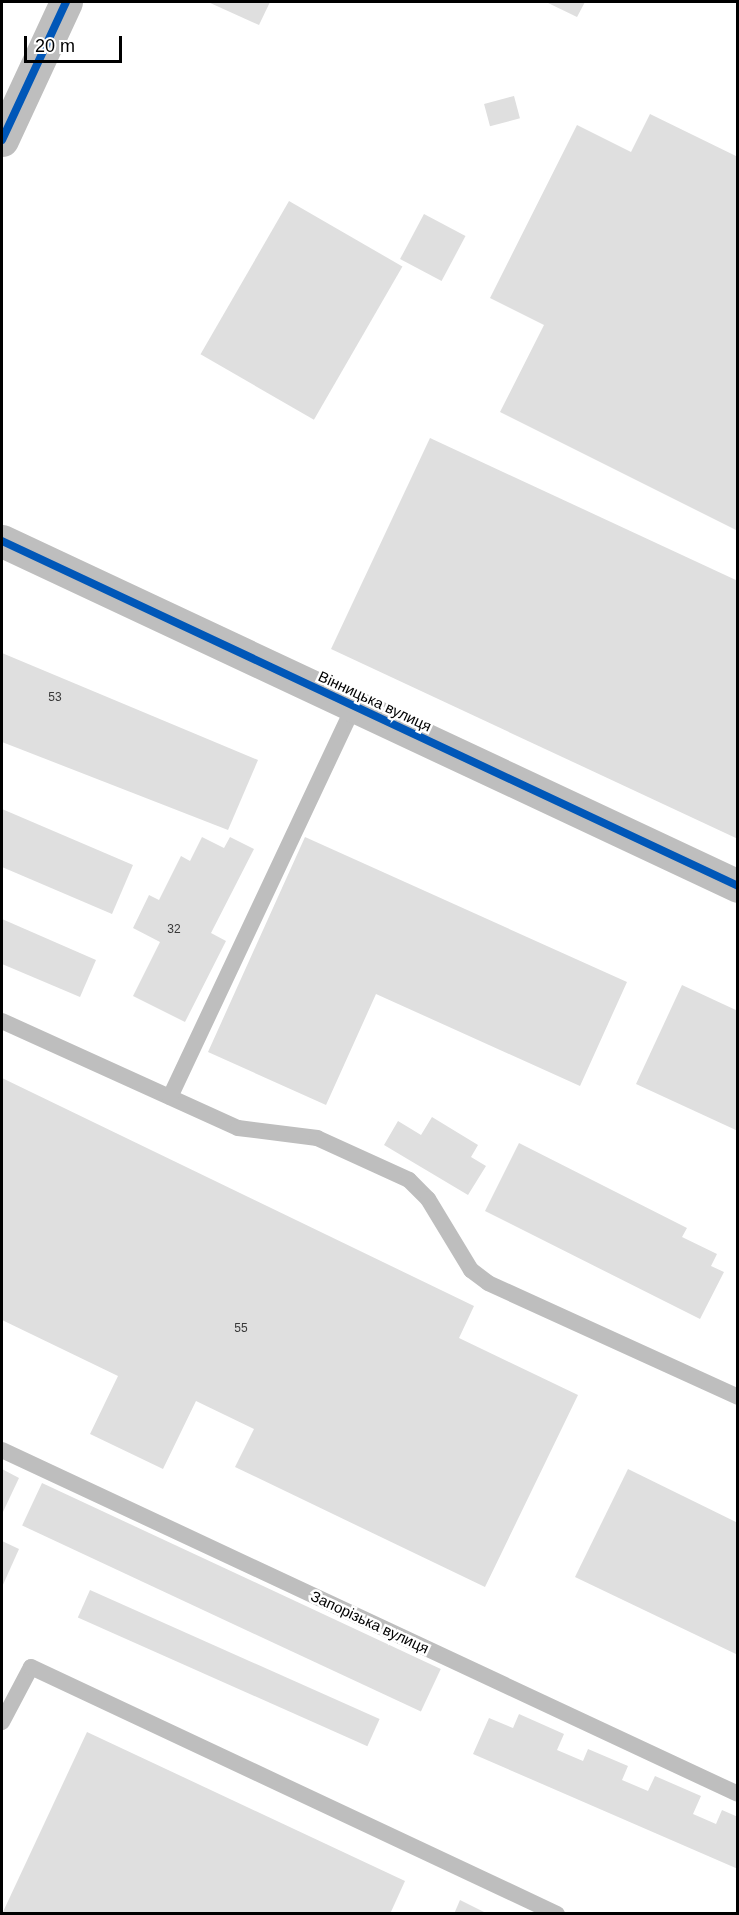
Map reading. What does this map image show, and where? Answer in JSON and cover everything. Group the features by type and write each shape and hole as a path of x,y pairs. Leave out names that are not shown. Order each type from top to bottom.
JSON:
{"street":[{"path":"2,140 66,2"},
{"name":"Вінницька вулиця","path":"2,541 738,886"}],"lane":[{"path":"170,1097 354,706"},
{"path":"2,1021 238,1128 317,1138 410,1180 471,1270 488,1283 738,1397"},
{"name":"Запорізька вулиця","path":"2,1450 738,1794"},
{"path":"2,1722 31,1667 557,1914"}],"building":[{"path":"208,2 270,2 259,25"},
{"path":"546,2 585,2 577,17"},
{"path":"514,96 520,118 490,126 484,104"},
{"path":"650,114 738,157 738,531 500,412 544,325 490,298 577,125 631,152"},
{"path":"289,201 402,266 314,420 200,354"},
{"path":"424,214 465,236 442,281 400,259"},
{"path":"430,438 738,581 738,839 331,649"},
{"path":"2,653 258,760 228,830 2,742"},
{"path":"2,809 133,865 112,914 2,867"},
{"path":"202,837 224,848 230,837 254,849 211,933 226,941 185,1022 133,996 160,942 133,928 149,895 159,900 181,856 190,861"},
{"path":"305,837 627,982 580,1086 376,994 326,1105 208,1052"},
{"path":"2,919 96,960 80,997 2,964"},
{"path":"682,985 738,1011 738,1131 636,1084"},
{"path":"2,1078 474,1306 459,1338 578,1395 485,1587 235,1467 254,1429 196,1401 163,1469 90,1434 118,1376 2,1320"},
{"path":"432,1117 478,1145 471,1157 486,1166 468,1195 384,1145 398,1121 421,1135"},
{"path":"519,1143 687,1228 682,1237 717,1254 711,1266 724,1272 700,1319 485,1211"},
{"path":"2,1469 19,1478 2,1514"},
{"path":"628,1469 738,1523 738,1655 575,1577"},
{"path":"42,1483 441,1669 421,1712 22,1526"},
{"path":"2,1541 19,1549 2,1587"},
{"path":"90,1590 380,1719 367,1746 78,1617"},
{"path":"519,1714 564,1734 557,1750 583,1761 588,1749 628,1766 622,1780 648,1791 655,1776 701,1796 693,1814 716,1824 722,1810 738,1817 738,1869 473,1754 489,1718 513,1728"},
{"path":"87,1732 405,1881 390,1914 2,1914"},
{"path":"460,1900 488,1914 454,1914"}],"cycle path":[{"path":"2,140 66,2"},
{"path":"2,541 738,886"}]}
